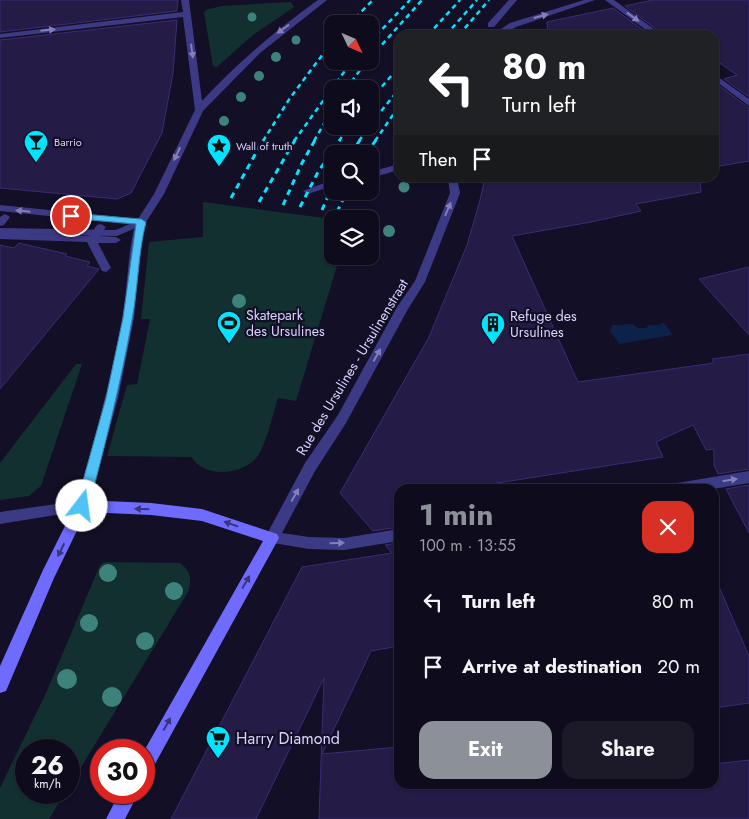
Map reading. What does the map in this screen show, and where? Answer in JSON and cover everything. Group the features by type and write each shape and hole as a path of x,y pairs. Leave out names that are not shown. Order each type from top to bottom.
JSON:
{"street":[{"path":"185,0 199,110"},
{"path":"0,685 48,575 82,506 112,398 128,318 137,238 141,222 159,194 176,154 199,110 244,60 271,37 323,0"},
{"path":"491,25 513,0"},
{"path":"555,0 564,4"},
{"path":"504,30 513,25 591,0"},
{"path":"609,0 651,30"},
{"path":"0,36 187,14"},
{"path":"719,80 749,103"},
{"path":"379,173 394,168"},
{"name":"Rue des Ursulines - Ursulinenstraat","path":"272,538 310,467 342,419 403,307 420,282 455,193 454,182"},
{"path":"308,191 324,186"},
{"path":"2,216 141,222"},
{"path":"0,232 117,233 141,222"},
{"path":"96,233 106,268"},
{"path":"0,236 96,233 116,240"},
{"path":"707,484 749,477"},
{"path":"0,518 82,506 151,509 202,514 272,538 308,543 344,544 394,536"},
{"path":"155,747 272,538"},
{"path":"115,819 123,804"}],"green space":[{"path":"291,2 294,7 253,35 217,67 213,66 204,12 206,10 221,6"},
{"name":"Skatepark des Ursulines","path":"203,202 324,218 324,265 337,265 296,401 278,398 262,449 255,460 242,468 227,472 213,471 201,467 191,457 107,456 127,385 137,384 150,319 141,319 149,242 203,237"},
{"path":"76,364 82,364 41,486 29,496 0,500 0,463"},
{"path":"104,562 180,563 190,576 190,584 188,592 98,739 90,739 90,753 80,769 80,739 24,739 46,693 100,565"},
{"path":"15,757 15,804 58,804 49,819 0,819 0,788"}],"water":[{"path":"663,322 673,335 619,344 610,331 612,325 632,324 638,328 646,328 649,325 659,325"}],"building":[{"path":"0,0 178,0 177,11 0,32"},
{"path":"652,0 749,0 749,97 724,79 737,75 719,62 719,30 657,30 625,6"},
{"path":"613,8 643,30 548,30 547,22"},
{"path":"177,20 173,73 162,133 131,193 117,199 0,188 0,40"},
{"path":"719,86 749,108 749,161 719,166"},
{"name":"Refuge des Ursulines","path":"484,182 700,182 701,192 636,204 641,211 512,236 578,382 714,363 712,359 749,354 749,469 718,474 714,465 714,449 706,450 693,425 656,442 663,457 491,484 394,484 394,528 373,531 340,493 429,337 467,245"},
{"path":"19,243 67,254 65,256 90,262 87,266 99,269 0,389 0,245 14,248"},
{"path":"749,267 749,335 699,279"},
{"path":"749,485 749,533 726,489"},
{"path":"394,544 394,647 371,651 322,754 394,747 394,789 719,789 719,763 749,760 749,819 319,819 324,678 256,819 171,819 302,567 392,553 385,545"},
{"path":"719,587 749,656 749,703 719,707"}],"railway":[{"path":"358,15 373,0"},
{"path":"379,33 410,0"},
{"path":"395,30 422,0"},
{"path":"433,30 460,0"},
{"path":"450,30 477,0"},
{"path":"463,30 489,0"},
{"path":"379,48 394,31"},
{"path":"263,141 290,98 324,53"},
{"path":"294,141 345,70"},
{"path":"353,80 360,70"},
{"path":"379,90 394,73"},
{"path":"379,114 394,95"},
{"path":"375,141 394,113"},
{"path":"314,141 324,124"},
{"path":"339,141 343,135"},
{"path":"359,141 363,135"},
{"path":"231,198 263,140"},
{"path":"259,202 295,140"},
{"path":"283,205 302,163 315,140"},
{"path":"300,207 318,172 340,140"},
{"path":"357,145 360,140"},
{"path":"372,145 376,140"},
{"path":"322,210 326,200"},
{"path":"338,210 343,200"}],"place":[{"name":"Barrio","path":"36,163"},
{"name":"Wall of truth","path":"219,167"},
{"name":"Skatepark des Ursulines","path":"229,344"},
{"name":"Refuge des Ursulines","path":"493,345"},
{"name":"Harry Diamond","path":"218,759"}],"route":[{"path":"71,216 141,222 137,238 128,318 112,398 82,506"}]}
